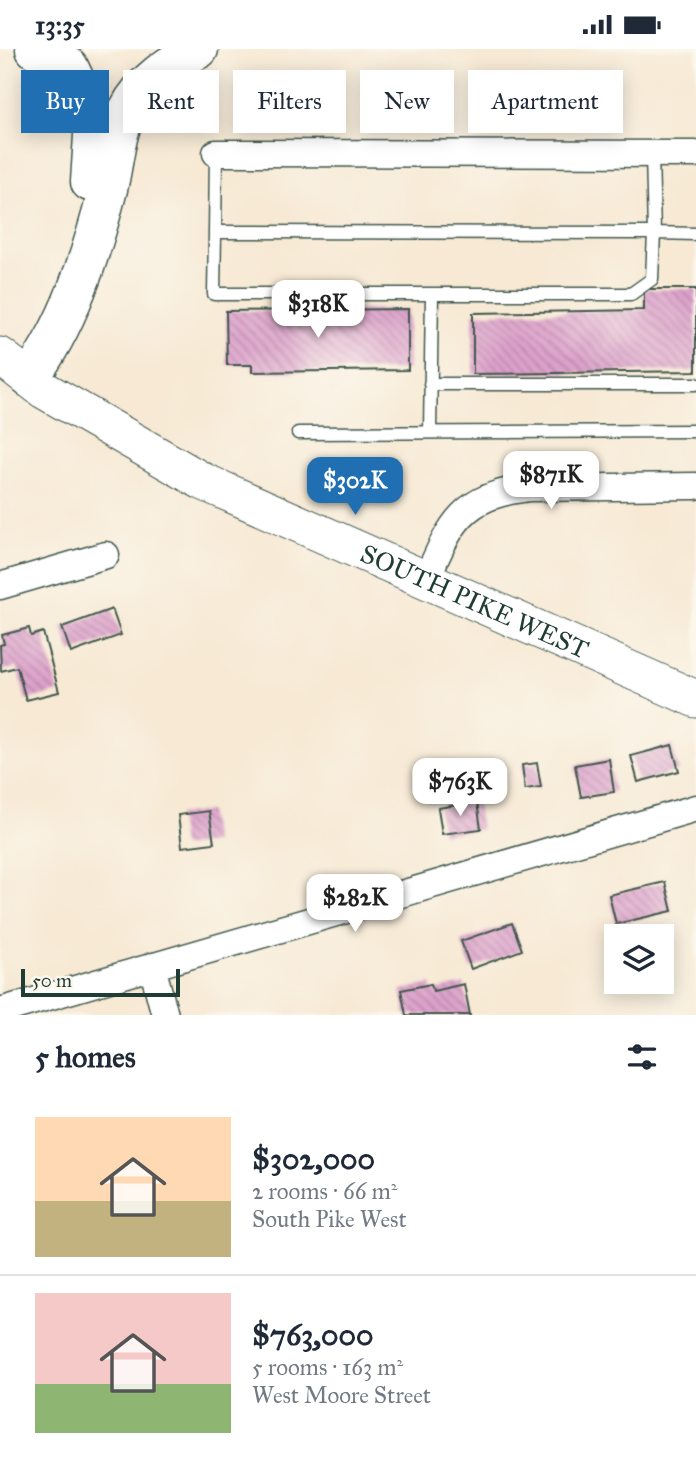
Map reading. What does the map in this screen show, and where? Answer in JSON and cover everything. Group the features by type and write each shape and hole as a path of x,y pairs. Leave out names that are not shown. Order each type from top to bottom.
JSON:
{"highway":[{"path":"35,49 69,67 94,120 95,146 81,271"},
{"path":"15,367 58,336 107,194 127,111 155,77 173,61 199,49"}],"main road":[{"name":"SOUTH PIKE WEST","path":"15,367 202,481 696,699"}],"street":[{"path":"216,153 696,155"},
{"path":"426,580 450,527 462,512 501,491 528,488 696,487"},
{"path":"0,586 106,555"},
{"path":"0,1011 696,808"},
{"path":"152,966 165,1015"}],"lane":[{"path":"216,153 214,294 631,294 652,279 652,154"},
{"path":"215,232 696,234"},
{"path":"430,432 432,294"},
{"path":"430,384 696,384"},
{"path":"298,433 696,431"}],"building":[{"path":"644,289 696,289 696,371 473,374 473,313 644,310"},
{"path":"408,309 408,370 252,372 252,365 227,365 226,311"},
{"path":"112,609 121,635 71,653 62,627"},
{"path":"29,628 31,636 43,632 59,692 26,700 17,667 1,671 0,645 4,644 2,635"},
{"path":"672,745 679,771 638,782 631,756"},
{"path":"609,759 614,792 581,797 575,765"},
{"path":"537,763 541,787 525,789 522,765"},
{"path":"477,802 481,829 442,834 438,808"},
{"path":"209,811 214,843 182,847 178,815"},
{"path":"665,882 672,911 616,924 609,895"},
{"path":"512,923 522,950 471,969 461,941"},
{"path":"431,984 433,991 464,984 470,1015 406,1015 401,990"}]}
